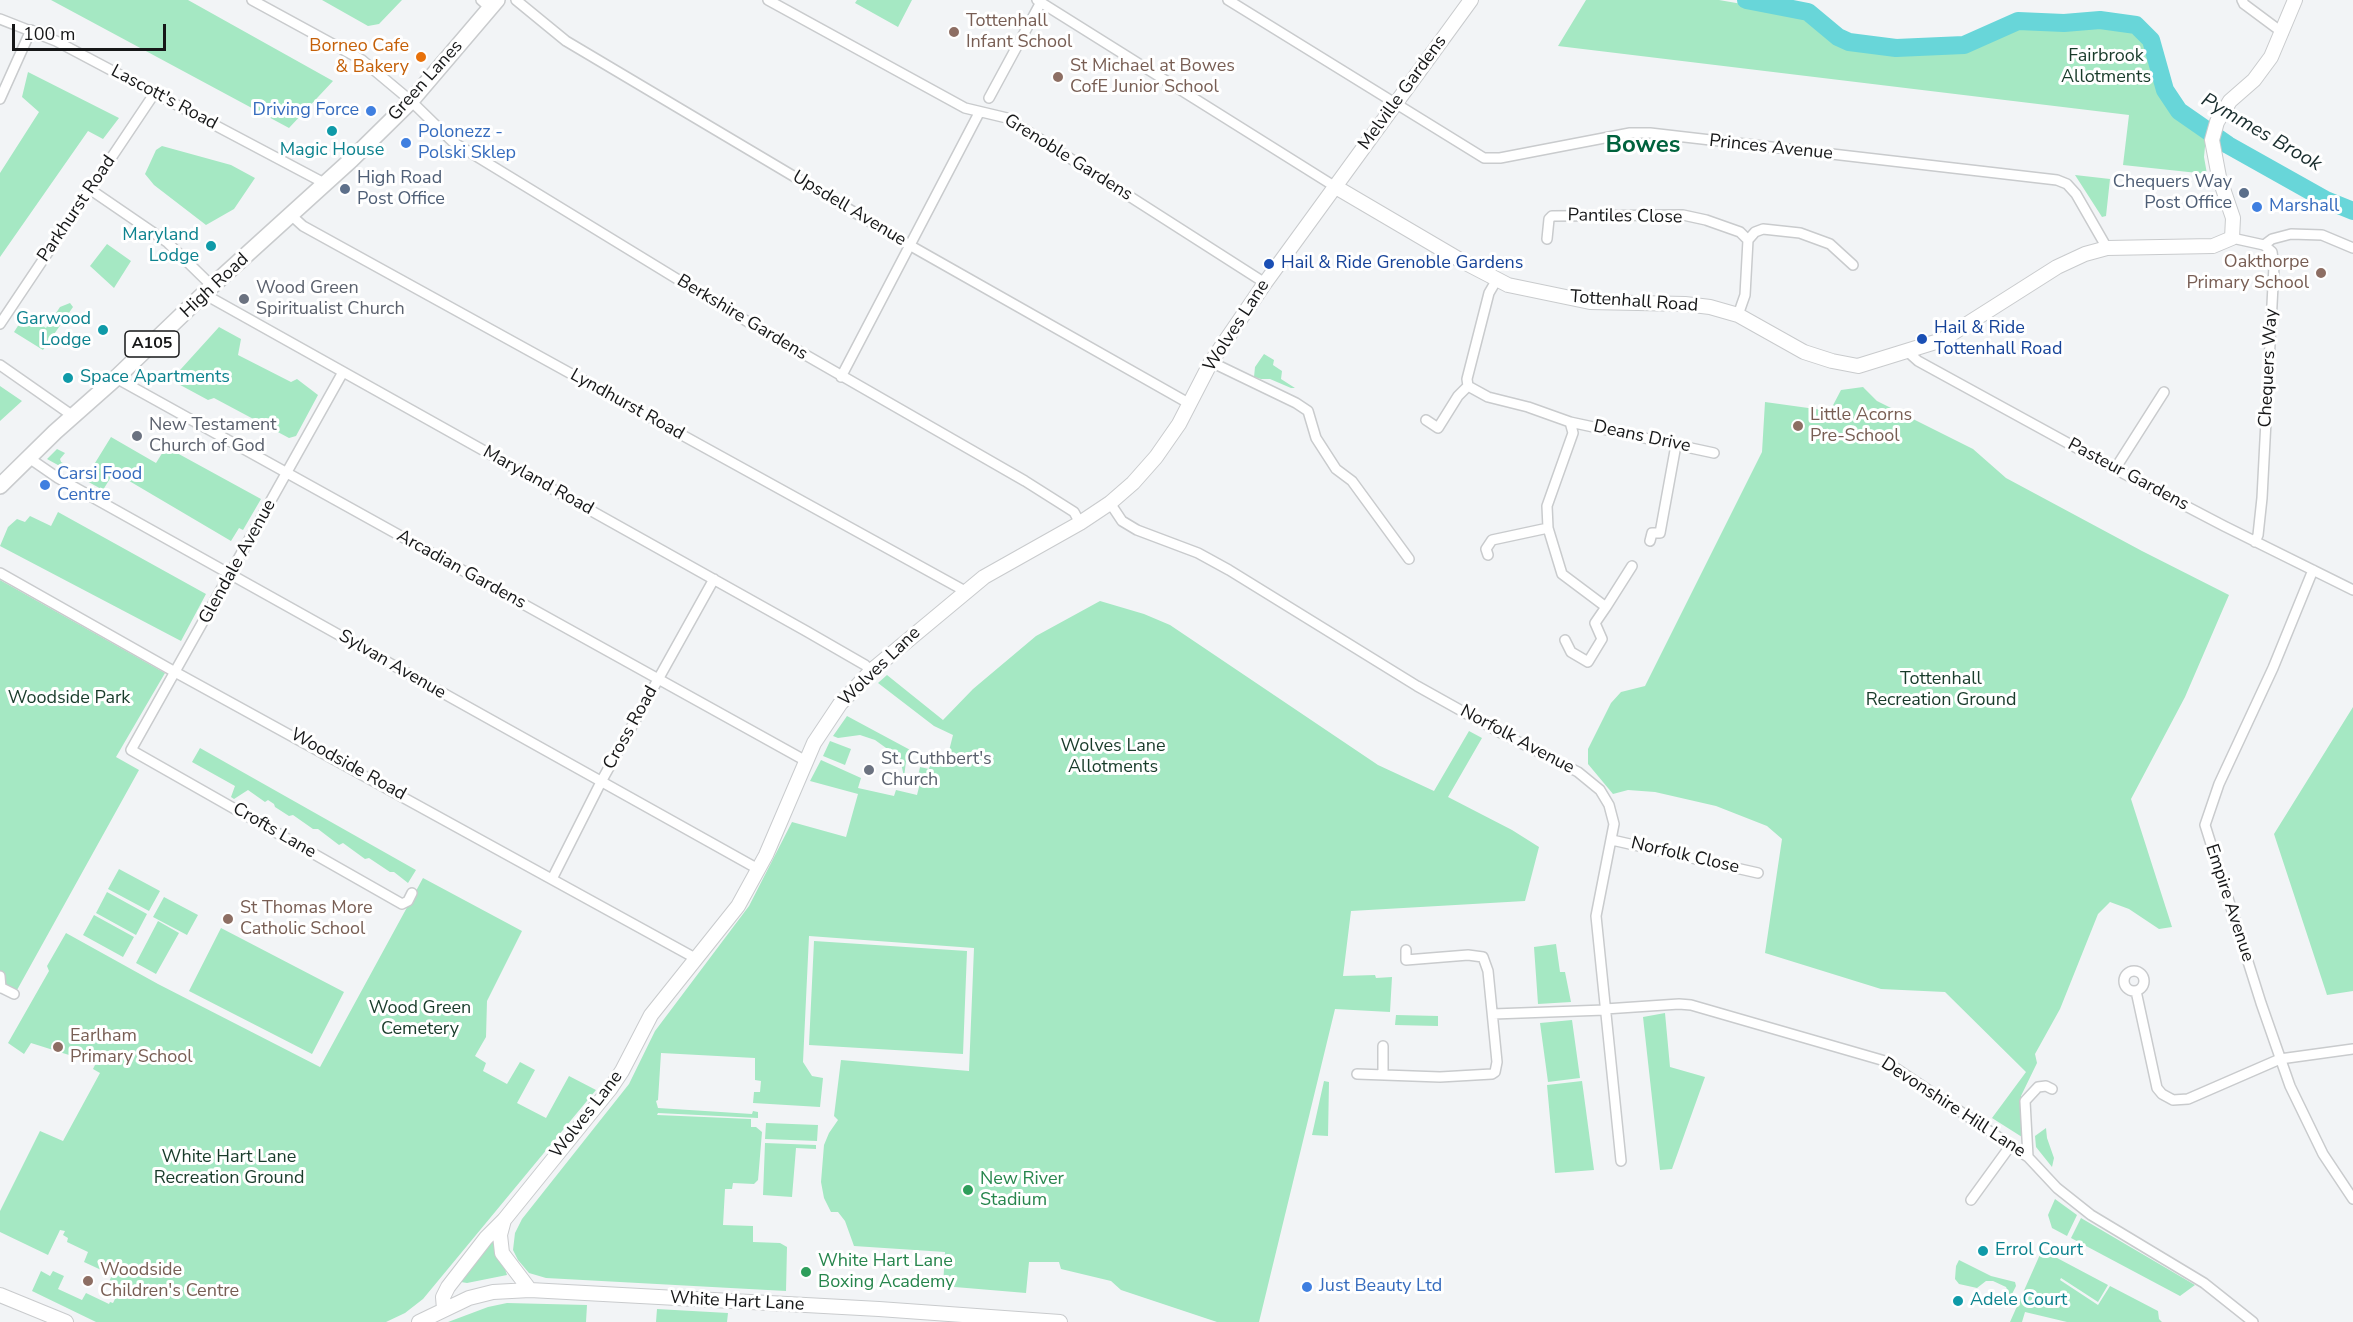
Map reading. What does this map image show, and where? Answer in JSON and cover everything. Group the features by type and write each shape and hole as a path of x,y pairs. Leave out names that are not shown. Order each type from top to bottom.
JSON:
{"main road":[{"name":"Green Lanes","path":"351,160 411,101 489,2"},
{"name":"High Road","path":"0,486 208,290 351,160"}],"street":[{"name":"Berkshire Gardens","path":"252,0 362,60 411,101 453,142 842,377 1025,481 1074,512 1080,523"},
{"name":"Upsdell Avenue","path":"516,0 567,41 911,246 1190,405"},
{"name":"Grenoble Gardens","path":"768,0 965,108 1007,118 1265,282"},
{"name":"Princes Avenue","path":"1228,0 1484,158 1500,158 1630,133 2057,180 2067,184 2076,194 2107,248"},
{"path":"2242,0 2244,4 2283,33"},
{"path":"2295,0 2271,57 2254,80 2230,101 2217,122 2212,140 2219,177 2233,218 2232,238 2264,245 2272,238 2291,234 2322,235 2353,248"},
{"path":"989,98 1042,1"},
{"name":"Tottenhall Road","path":"1042,1 1334,186 1497,281 1518,288 1590,302 1684,304 1710,307 1738,315 1804,352 1832,361 1858,366 1942,340 2057,267 2085,254 2107,248 2213,246 2232,238"},
{"name":"Melville Gardens","path":"1334,186 1395,105 1467,2"},
{"name":"Lascott's Road","path":"0,19 56,41 326,184"},
{"path":"0,99 31,30"},
{"name":"Parkhurst Road","path":"0,324 154,94"},
{"path":"842,377 979,113"},
{"name":"Wolves Lane","path":"444,1309 444,1293 486,1238 504,1220 616,1081 651,1015 738,906 758,869 820,733 831,715 871,670 965,591 999,567 1080,523 1110,503 1133,483 1156,457 1190,405 1211,362 1334,186"},
{"name":"Maryland Road","path":"91,190 167,242 208,290 343,372 714,579 871,670"},
{"name":"Pantiles Close","path":"1547,239 1549,219 1552,216 1683,215 1706,220 1752,236"},
{"name":"Lyndhurst Road","path":"292,216 303,226 965,591"},
{"path":"1738,315 1745,295 1752,236 1763,229 1800,233 1830,244 1853,265"},
{"name":"Chequers Way","path":"2255,542 2258,535 2262,498 2274,266 2272,252 2264,245"},
{"path":"1426,420 1438,428 1458,396 1468,386 1467,380 1489,293 1497,281"},
{"name":"Pasteur Gardens","path":"1908,351 1918,361 2115,469 2353,590"},
{"path":"1211,362 1308,411 1316,438 1336,469 1352,481 1409,559"},
{"path":"0,365 73,416"},
{"name":"Glendale Avenue","path":"131,750 343,372"},
{"name":"Arcadian Gardens","path":"116,378 806,762"},
{"name":"Deans Drive","path":"1468,386 1488,398 1528,407 1570,422 1714,453"},
{"path":"2115,469 2164,392"},
{"path":"1570,422 1573,433 1547,506 1548,528 1562,574 1606,607"},
{"path":"1650,541 1652,533 1660,533 1676,445"},
{"name":"Sylvan Avenue","path":"29,458 58,478 758,869"},
{"name":"Norfolk Avenue","path":"1110,503 1122,521 1137,530 1198,553 1417,686 1503,734 1578,772 1600,790 1609,805 1614,824 1596,916 1621,1161"},
{"path":"1488,555 1486,549 1492,540 1548,528"},
{"path":"1565,640 1571,652 1588,662 1602,639 1595,623 1632,566"},
{"name":"Empire Avenue","path":"2313,570 2272,668 2219,784 2205,825 2280,1059 2323,1154 2353,1199"},
{"name":"Woodside Road","path":"0,573 695,958"},
{"name":"Cross Road","path":"552,879 602,780 714,579"},
{"name":"Crofts Lane","path":"131,750 402,904 408,901 412,893"},
{"name":"Norfolk Close","path":"1612,840 1758,873"},
{"path":"1357,1074 1440,1077 1492,1074 1497,1068 1488,971 1483,957 1468,955 1406,960 1406,951"},
{"path":"0,976 1,988 14,994"},
{"path":"2136,991 2157,1088 2167,1098 2180,1101 2280,1059 2353,1049"},
{"name":"Devonshire Hill Lane","path":"1493,1014 1691,1005 1879,1058 2028,1157 2057,1188 2082,1209 2204,1283 2253,1322"},
{"path":"1383,1046 1383,1075"},
{"path":"2028,1157 2025,1101 2038,1088 2046,1086 2052,1089"},
{"path":"1971,1200 2011,1145"},
{"path":"504,1220 500,1235 502,1253 530,1290"},
{"name":"White Hart Lane","path":"419,1322 470,1298 493,1292 530,1290 1060,1322"},
{"path":"0,1295 66,1322"}],"green space":[{"path":"51,0 188,0 333,81 289,128"},
{"path":"322,0 402,0 379,24 368,26"},
{"path":"857,0 912,0 898,27 855,3"},
{"name":"Fairbrook Allotments","path":"1586,0 1719,0 1800,14 1812,19 1836,40 1847,46 1893,52 1968,48 2016,26 2119,24 2131,28 2146,41 2152,69 2165,97 2179,115 2206,136 2204,157 2207,174 2123,165 2129,115 1558,46"},
{"path":"28,72 119,118 103,139 88,131 0,257 0,173 39,112 22,97"},
{"path":"162,146 231,165 255,178 234,209 206,225 154,185 145,174 156,150"},
{"path":"2075,175 2110,179 2106,216 2102,217"},
{"path":"107,244 131,261 114,288 90,266"},
{"path":"70,303 73,307 43,350 14,332 25,315 46,328 60,307"},
{"path":"219,327 241,339 238,355 291,382 297,379 318,395 296,436 289,438 214,398 208,400 171,380"},
{"path":"1264,354 1274,360 1273,365 1282,371 1281,379 1295,388 1270,379 1254,377 1255,367"},
{"path":"0,386 22,401 0,421"},
{"name":"Tottenhall Recreation Ground","path":"1863,387 1877,401 1973,449 2006,478 2229,595 2185,697 2131,799 2172,927 2159,929 2129,909 2110,902 2098,914 2060,1009 2035,1054 2037,1063 2021,1096 2024,1133 2022,1137 1992,1118 2026,1072 1945,992 1881,989 1765,953 1782,839 1767,826 1716,806 1655,792 1628,790 1613,794 1588,764 1588,749 1611,703 1621,692 1645,686 1762,452 1765,402 1830,411 1841,390"},
{"path":"111,437 156,463 166,447 261,499 243,530 239,528 231,541 114,472 103,490 47,459 57,449 65,453 60,459 61,462 79,472 80,475 87,476"},
{"path":"58,512 206,594 181,641 0,546 8,527 17,519 25,522 30,516 51,526"},
{"name":"Woodside Park","path":"0,580 165,673 116,757 139,770 17,990 4,983 0,970"},
{"name":"Wolves Lane Allotments","path":"1100,601 1144,614 1170,625 1378,765 1434,791 1469,731 1482,738 1448,797 1512,830 1539,847 1525,901 1351,911 1343,976 1392,977 1390,1012 1335,1009 1259,1322 1217,1322 1121,1290 1111,1281 1061,1269 1059,1262 1029,1262 1026,1293 943,1286 945,1252 854,1246 845,1221 838,1212 831,1212 824,1198 821,1182 824,1145 838,1120 834,1116 841,1060 969,1071 974,948 809,936 803,1062 812,1076 823,1078 820,1107 753,1103 754,1092 760,1092 761,1081 755,1080 755,1058 661,1053 658,1100 656,1101 658,1108 752,1114 753,1111 758,1112 758,1118 658,1113 657,1115 751,1119 751,1127 756,1127 762,1132 758,1180 754,1184 733,1183 732,1189 725,1189 723,1225 753,1226 753,1242 780,1243 787,1247 786,1291 546,1278 529,1273 513,1250 515,1233 522,1219 629,1084 655,1031 749,906 792,822 846,837 858,794 810,781 821,760 861,778 858,788 894,796 896,790 917,795 919,787 916,786 920,767 929,769 932,756 946,763 953,735 934,726 878,683 887,675 943,720 973,689 1036,636"},
{"path":"2353,707 2353,991 2327,995 2274,834"},
{"path":"847,716 914,752 913,756 907,754 904,777 900,758 875,740 860,735 838,738 833,736"},
{"path":"830,741 851,749 845,765 823,756"},
{"path":"200,748 416,870 408,883 394,872 390,872 369,858 365,859 343,843 339,845 318,829 313,829 293,815 289,816 268,800 265,802 248,790 234,799 231,797 235,786 192,762"},
{"path":"119,869 160,891 149,911 108,889"},
{"name":"White Hart Lane Recreation Ground","path":"423,878 522,931 487,1001 486,1037 475,1056 486,1063 483,1071 507,1084 520,1062 535,1070 517,1103 546,1118 569,1076 596,1090 423,1299 405,1313 386,1322 96,1322 32,1291 41,1271 50,1276 53,1271 64,1276 58,1289 82,1300 86,1293 109,1304 113,1303 118,1293 117,1289 108,1284 112,1275 84,1262 88,1252 67,1242 68,1238 63,1235 65,1231 60,1230 48,1255 0,1232 0,1211 40,1131 63,1141 100,1073 93,1069 95,1065 88,1061 31,1043 24,1054 8,1043 49,971 47,966 66,933 158,984 320,1067"},
{"path":"107,892 147,914 136,935 96,913"},
{"path":"164,897 198,915 187,935 153,917"},
{"path":"94,915 134,937 123,957 83,935"},
{"path":"158,921 179,933 156,974 136,963"},
{"path":"221,928 344,992 312,1054 189,991"},
{"path":"814,941 967,951 963,1054 809,1045"},
{"path":"1556,944 1560,972 1565,972 1571,1002 1538,1004 1534,947"},
{"path":"1665,1013 1670,1067 1705,1077 1672,1169 1660,1170 1643,1017"},
{"path":"1396,1015 1438,1016 1438,1026 1395,1025"},
{"path":"1572,1020 1580,1078 1548,1082 1540,1023"},
{"path":"1324,1081 1329,1082 1328,1136 1312,1135"},
{"path":"1582,1081 1594,1170 1555,1173 1547,1085"},
{"path":"766,1123 818,1125 817,1141 765,1139"},
{"path":"2046,1128 2054,1158 2052,1167 2036,1147 2035,1136"},
{"path":"765,1143 816,1145 816,1149 796,1148 792,1197 763,1195"},
{"path":"2055,1199 2077,1215 2067,1236 2052,1228 2048,1215"},
{"path":"2081,1218 2195,1285 2180,1296 2071,1238"},
{"path":"491,1240 496,1242 507,1275 467,1283 461,1282 461,1278"},
{"path":"2042,1250 2108,1285 2098,1302 2061,1278 2060,1280 2098,1305 2110,1286 2158,1311 2162,1322 2067,1322 2025,1312 2022,1322 2010,1322"},
{"path":"1959,1260 1991,1276 2015,1282 2016,1286 2012,1294 2010,1296 2006,1287 1993,1281 1986,1281 1977,1288 1959,1284 1955,1279"},
{"path":"507,1303 587,1305 586,1322 448,1322 488,1307"},
{"path":"657,1309 728,1313 727,1322 656,1322"}],"waterway":[{"name":"Pymmes Brook","path":"1746,0 1808,12 1838,37 1849,42 1896,48 1964,45 2018,21 2064,23 2100,20 2136,25 2151,40 2165,90 2179,111 2228,145 2326,200 2353,211"}],"place":[{"name":"Tottenhall Infant School","path":"954,32"},
{"name":"Borneo Cafe & Bakery","path":"421,57"},
{"name":"St Michael at Bowes CofE Junior School","path":"1058,77"},
{"name":"Driving Force","path":"371,111"},
{"name":"Magic House","path":"332,131"},
{"name":"Polonezz - Polski Sklep","path":"406,143"},
{"name":"High Road Post Office","path":"345,189"},
{"name":"Chequers Way Post Office","path":"2244,193"},
{"name":"Marshall","path":"2257,207"},
{"name":"Maryland Lodge","path":"211,246"},
{"name":"Hail & Ride Grenoble Gardens","path":"1269,264"},
{"name":"Oakthorpe Primary School","path":"2321,273"},
{"name":"Wood Green Spiritualist Church","path":"244,299"},
{"name":"Garwood Lodge","path":"103,330"},
{"name":"Hail & Ride Tottenhall Road","path":"1922,339"},
{"name":"Space Apartments","path":"68,378"},
{"name":"Little Acorns Pre-School","path":"1798,426"},
{"name":"New Testament Church of God","path":"137,436"},
{"name":"Carsi Food Centre","path":"45,485"},
{"name":"St. Cuthbert's Church","path":"869,770"},
{"name":"St Thomas More Catholic School","path":"228,919"},
{"name":"Earlham Primary School","path":"58,1047"},
{"name":"New River Stadium","path":"968,1190"},
{"name":"Errol Court","path":"1983,1251"},
{"name":"White Hart Lane Boxing Academy","path":"806,1272"},
{"name":"Woodside Children's Centre","path":"88,1281"},
{"name":"Just Beauty Ltd","path":"1307,1287"},
{"name":"Adele Court","path":"1958,1301"}],"district":[{"name":"Bowes","path":"1643,146"}],"park label":[{"name":"Wood Green Cemetery","path":"420,1019"}]}
